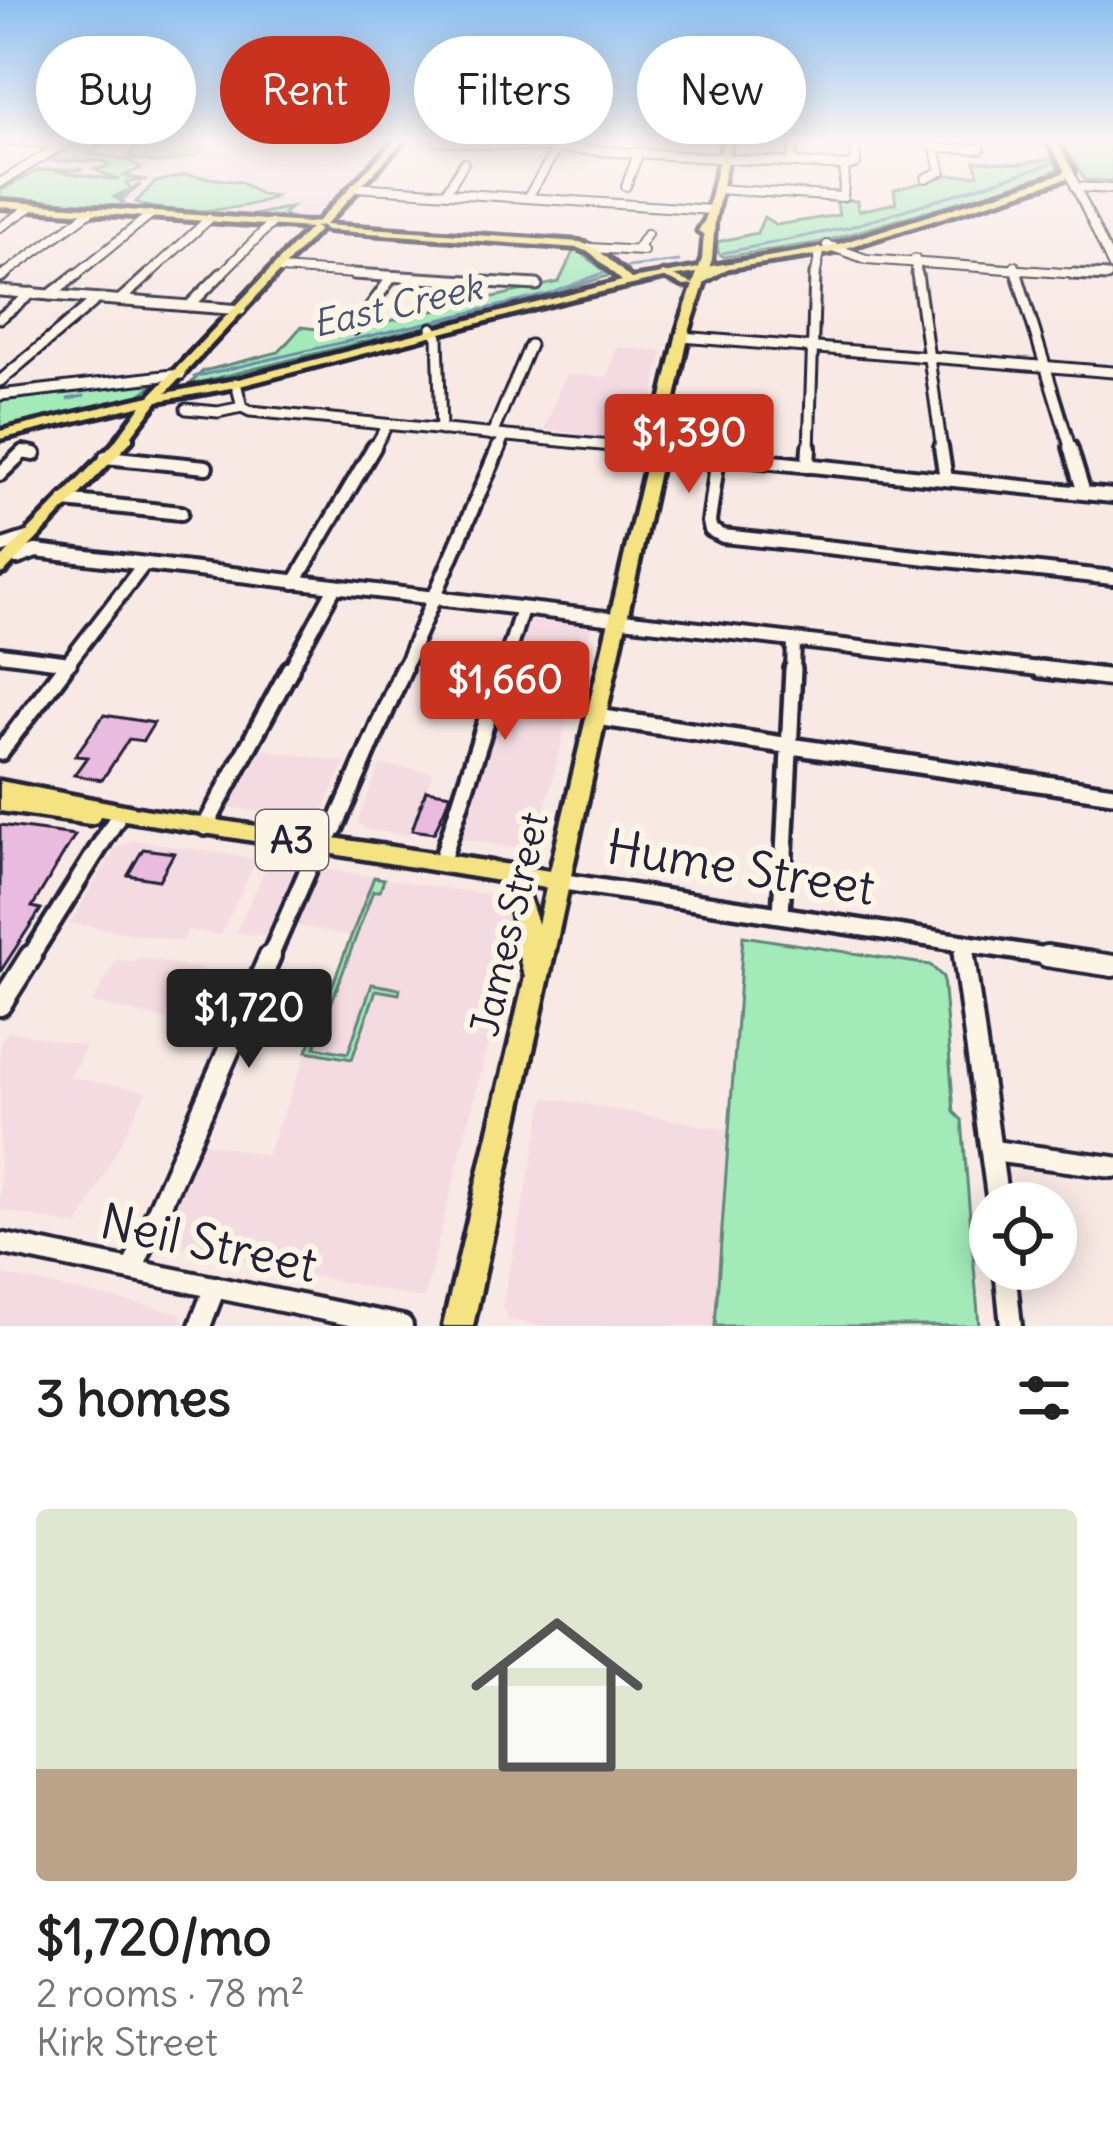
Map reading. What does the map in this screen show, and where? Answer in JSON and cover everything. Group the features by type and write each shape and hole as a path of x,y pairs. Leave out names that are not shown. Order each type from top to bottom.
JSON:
{"highway":[{"name":"James Street","path":"458,1326 713,203"},
{"path":"663,275 725,267"},
{"name":"Hume Street","path":"0,789 144,817 558,881"},
{"name":"Hume Street","path":"0,803 116,820 144,817"},
{"path":"506,873 527,907 526,946 536,978"}],"main road":[{"path":"4,559 32,543 65,501 340,203"},
{"path":"725,267 829,249 967,203"},
{"path":"1,205 590,248 627,280 862,247 901,226"},
{"path":"155,404 432,328 663,275"},
{"path":"155,404 171,404 236,382"},
{"path":"0,435 218,389"}],"street":[{"path":"588,203 711,215"},
{"path":"808,466 814,265 829,249 915,261 1111,274 1082,203"},
{"path":"0,227 31,207"},
{"path":"0,278 91,211"},
{"path":"50,295 150,215"},
{"path":"120,300 209,219"},
{"path":"189,306 272,224"},
{"path":"590,248 640,250 647,234"},
{"path":"862,247 915,261"},
{"path":"786,258 814,265"},
{"path":"915,261 946,479"},
{"path":"1015,267 1084,493"},
{"path":"279,269 537,285"},
{"path":"354,329 392,277"},
{"path":"0,291 241,310"},
{"path":"0,318 32,293"},
{"path":"0,381 97,298"},
{"path":"432,328 438,338 441,430"},
{"path":"683,333 1113,372"},
{"path":"132,1270 314,856 335,827 435,598 530,345"},
{"path":"0,395 181,374"},
{"path":"236,382 242,407"},
{"path":"186,409 218,412 242,407 1113,496"},
{"path":"295,582 388,424"},
{"path":"0,474 23,452 34,454"},
{"path":"106,457 206,467"},
{"path":"718,457 711,530 723,536 1113,578"},
{"path":"65,501 181,513"},
{"path":"32,543 144,564 1113,678"},
{"path":"0,752 8,731 70,663 144,564"},
{"path":"205,827 335,587"},
{"path":"441,862 522,609"},
{"path":"782,915 794,641"},
{"path":"0,654 70,663"},
{"path":"596,717 1113,794"},
{"path":"0,1005 116,820"},
{"name":"Hume Street","path":"558,881 1113,966"},
{"path":"963,943 983,1119 996,1182"},
{"path":"993,1151 1049,1154 1113,1167"},
{"name":"Neil Street","path":"0,1243 402,1326"},
{"path":"200,1326 215,1288"},
{"path":"1007,1290 1011,1326"}],"shaded area":[{"path":"27,203 327,203 310,220 301,222"},
{"path":"617,347 663,351 643,444 574,439 575,433 544,430 566,374 607,377"},
{"path":"525,620 591,627 534,852 460,838"},
{"path":"254,748 345,762 319,821 221,806"},
{"path":"380,765 433,772 408,836 365,829 357,822"},
{"path":"133,840 257,859 220,935 188,930 182,942 70,923 116,848"},
{"path":"269,861 301,866 269,937 236,932"},
{"path":"319,868 514,899 518,923 424,1299 159,1243 201,1142 267,1156 351,936 294,925"},
{"path":"137,957 204,969 178,1022 92,1003 117,959 134,962"},
{"path":"8,1031 86,1046 70,1077 147,1091 78,1226 0,1210 0,1044"},
{"path":"545,1097 729,1130 715,1326 540,1326 509,1320 502,1307"},
{"path":"0,1274 180,1313 185,1326 0,1326"}],"green space":[{"path":"72,203 124,203 115,208 249,216 291,207 283,214 296,221 110,209"},
{"path":"138,203 255,203 207,210"},
{"path":"837,203 857,203 858,211 896,203 955,203 823,242 724,257 718,253 717,242 757,233 764,217 776,225 839,215"},
{"path":"575,248 610,275 548,296 189,385 203,371 279,352 301,327 342,332 559,282"},
{"path":"161,379 133,400 0,430 0,397"},
{"path":"374,877 384,879 380,891 373,891 315,1047 348,1053 372,984 400,989 399,994 376,990 352,1059 307,1051"},
{"path":"743,936 930,965 943,977 954,1112 962,1120 969,1290 976,1290 979,1326 715,1326"}],"building":[{"path":"104,715 154,723 143,741 129,739 102,780 74,775 87,757 75,756"},
{"path":"426,790 451,794 434,833 412,830"},
{"path":"0,825 75,835 32,907 41,909 0,972"},
{"path":"143,849 174,853 159,880 128,875"}],"waterway":[{"name":"East Creek","path":"723,253 850,227 927,203"},
{"name":"East Creek","path":"620,268 679,261"},
{"name":"East Creek","path":"194,377 550,294 608,271"},
{"name":"East Creek","path":"68,399 84,396"}]}
